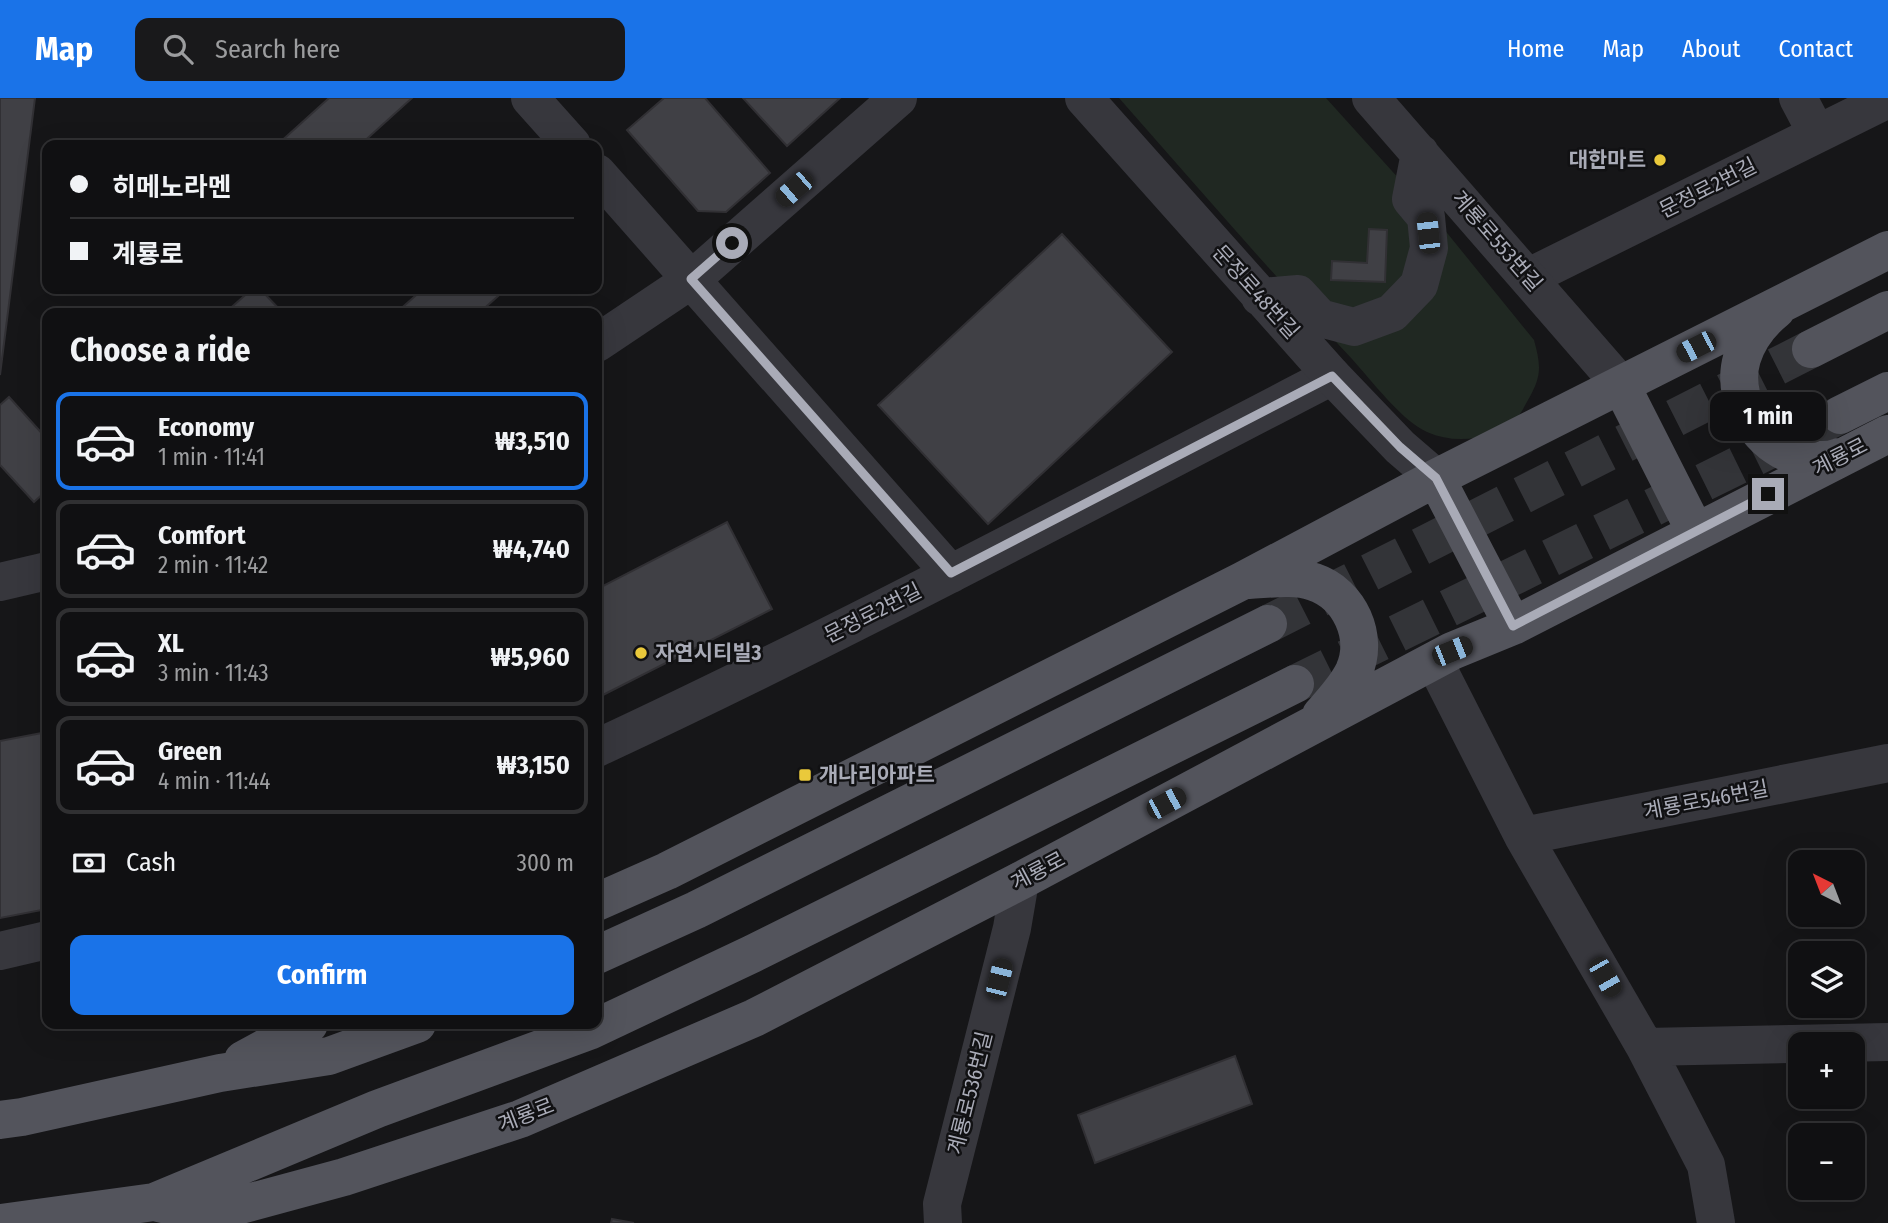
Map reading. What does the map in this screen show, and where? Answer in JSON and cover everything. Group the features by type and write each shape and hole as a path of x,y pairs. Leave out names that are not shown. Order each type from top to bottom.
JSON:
{"main road":[{"path":"602,900 667,871 1242,581 1436,478 1888,250"},
{"path":"1788,300 1753,334 1742,359 1740,386 1747,412 1762,435 1783,451 1808,459 1835,459 1874,441"},
{"path":"1811,349 1888,310"},
{"path":"1621,385 1695,531"},
{"name":"계룡로","path":"1840,415 1888,391"},
{"name":"계룡로","path":"154,1202 207,1214 345,1177 520,1119 754,1018 1020,881 1452,651 1513,626 1874,441"},
{"path":"1436,478 1513,626"},
{"path":"1242,581 1293,578 1314,582 1333,591 1348,607 1357,627 1359,649 1354,671 1342,690 1312,725"},
{"path":"602,953 696,910 1268,624"},
{"name":"계룡로","path":"602,1025 752,954 1295,684"},
{"path":"220,1073 300,1029"},
{"path":"0,1120 220,1073 328,1056 403,1029"},
{"name":"계룡로","path":"1,1223 154,1202 377,1110 593,1029"}],"street":[{"path":"530,98 568,140"},
{"path":"602,340 691,279 898,98"},
{"name":"문정로48번길","path":"1084,98 1332,376 1400,447 1436,478"},
{"name":"계룡로553번길","path":"1371,98 1621,385"},
{"path":"1798,98 1817,134"},
{"name":"문정로2번길","path":"1529,277 1888,99"},
{"path":"1260,297 1298,294 1320,318 1354,327 1392,313 1419,285 1429,248 1426,217 1411,199 1420,153"},
{"path":"602,179 951,573"},
{"name":"문정로2번길","path":"602,746 688,706 951,573 1332,376"},
{"path":"0,582 42,572"},
{"path":"1434,661 1523,836 1645,1047 1706,1165 1716,1223"},
{"name":"계룡로546번길","path":"1523,836 1888,763"},
{"name":"계룡로536번길","path":"943,1223 942,1204 1012,928 1020,881"},
{"path":"0,951 42,941"},
{"path":"1645,1047 1888,1042"}],"shaded area":[{"path":"1119,98 1326,98 1439,223 1534,340 1539,364 1538,377 1520,414 1500,429 1476,438 1452,439 1417,427 1387,399"}],"building":[{"path":"0,98 35,98 0,375"},
{"path":"329,98 412,98 366,140 283,140"},
{"path":"664,98 705,98 770,173 726,212 698,211 627,130"},
{"path":"743,98 840,98 787,146"},
{"path":"1369,229 1387,230 1385,282 1331,280 1332,261 1367,263"},
{"path":"1062,234 1172,352 988,524 878,405"},
{"path":"246,294 265,294 278,308 231,308"},
{"path":"417,294 500,294 485,308 402,308"},
{"path":"9,397 42,433 42,495 34,502 0,465 0,405"},
{"name":"자연시티빌3","path":"727,522 772,609 602,695 602,586"},
{"path":"42,733 42,910 0,918 0,741"},
{"path":"1235,1056 1252,1104 1095,1163 1078,1115"},
{"path":"612,1219 634,1223 611,1223"}],"tunnel":[{"path":"1268,624 1811,349"},
{"path":"1295,684 1840,415"}],"place":[{"name":"대한마트","path":"1660,160"},
{"name":"자연시티빌3","path":"641,653"},
{"name":"개나리아파트","path":"805,775"}],"route":[{"path":"732,243 691,279 951,573 1332,376 1400,447 1436,478 1513,626 1768,494"}]}
